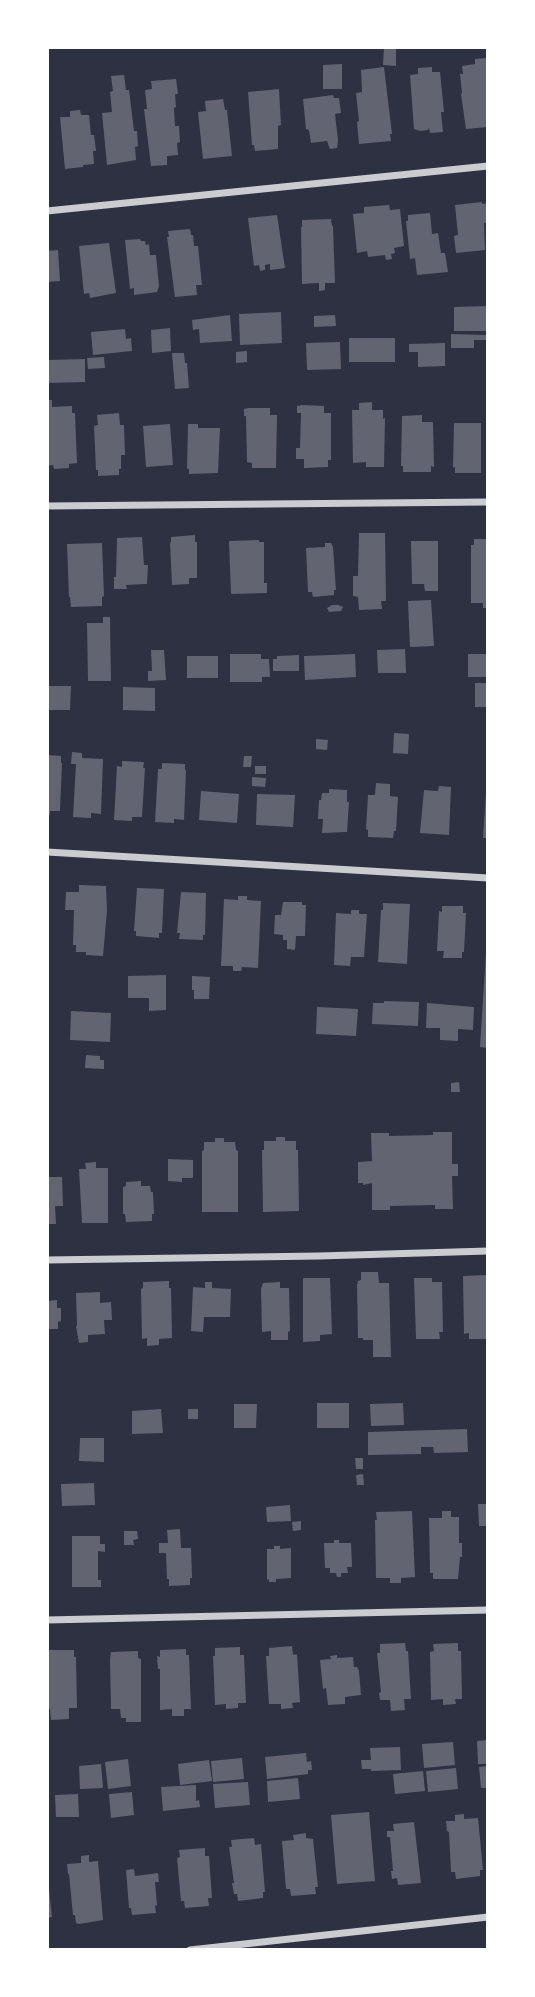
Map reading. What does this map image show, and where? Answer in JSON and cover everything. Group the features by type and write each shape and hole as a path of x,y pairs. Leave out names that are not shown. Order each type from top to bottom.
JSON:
{"street":[{"path":"47,211 488,166"},
{"path":"47,506 488,502"},
{"path":"47,852 488,878"},
{"path":"47,1260 488,1251"},
{"path":"47,1620 488,1610"},
{"path":"190,1950 488,1917"}],"building":[{"path":"384,47 396,47 396,66 383,65"},
{"path":"486,58 488,127 466,129 461,94 462,66 475,64 475,59"},
{"path":"342,64 342,89 323,89 323,65"},
{"path":"384,67 391,141 359,144 356,93 362,92 361,70"},
{"path":"432,67 432,72 440,72 444,112 441,112 443,132 430,133 429,128 420,131 414,129 410,75 418,74 418,68"},
{"path":"124,75 126,90 129,90 134,131 137,131 136,160 107,165 102,113 112,112 111,76"},
{"path":"176,79 178,94 175,94 174,108 175,126 179,126 178,155 167,156 167,165 151,166 144,109 147,109 145,90 152,89 151,81"},
{"path":"279,89 281,125 278,126 278,149 255,151 252,145 248,92"},
{"path":"333,95 334,98 339,98 341,113 335,114 337,148 330,149 327,141 311,143 309,130 306,129 303,99"},
{"path":"223,99 227,110 232,156 203,159 198,112 206,111 205,101"},
{"path":"80,110 81,115 89,115 96,151 93,151 94,164 65,169 60,117 70,117 70,111"},
{"path":"488,203 488,223 484,223 485,250 456,253 454,236 458,235 455,205"},
{"path":"389,205 390,210 400,209 404,246 394,248 392,259 386,260 385,255 368,257 367,251 357,253 353,214 364,213 364,207"},
{"path":"430,213 432,234 438,233 448,272 417,275 415,258 410,259 406,221 408,215"},
{"path":"277,215 285,268 270,270 270,264 260,271 259,265 254,266 248,218"},
{"path":"331,219 335,283 325,283 325,290 319,291 319,283 302,284 302,220"},
{"path":"190,229 194,246 198,246 202,285 196,285 197,295 175,297 168,231"},
{"path":"125,240 145,241 146,245 149,244 150,255 156,255 159,286 157,292 134,295 134,288 130,289"},
{"path":"109,243 116,293 90,298 89,293 84,294 79,246"},
{"path":"58,250 60,281 47,282 47,251"},
{"path":"488,306 488,331 454,331 454,307"},
{"path":"281,312 282,343 240,345 239,314"},
{"path":"230,315 232,341 200,343 199,329 193,330 192,320"},
{"path":"335,315 336,326 314,327 314,316"},
{"path":"170,328 171,351 152,353 151,330"},
{"path":"125,329 126,339 131,338 132,351 93,355 91,332"},
{"path":"451,334 486,335 486,340 474,340 474,348 451,348"},
{"path":"349,338 395,338 395,362 349,362"},
{"path":"340,342 341,369 307,370 306,343"},
{"path":"445,343 445,366 418,367 418,352 409,352 409,344"},
{"path":"247,351 247,362 236,363 236,352"},
{"path":"172,353 184,353 189,388 175,389"},
{"path":"104,357 105,368 88,369 87,358"},
{"path":"85,359 85,382 47,383 47,360"},
{"path":"47,400 52,400 52,407 72,406 72,413 75,413 77,463 69,464 69,468 54,469 53,465 47,466"},
{"path":"372,402 372,410 383,410 383,419 385,418 384,467 366,467 366,462 353,463 352,410 359,410 359,403"},
{"path":"297,406 324,406 324,413 331,413 331,460 328,460 328,467 304,468 304,459 296,459 296,448 300,448 301,413 297,413"},
{"path":"270,408 270,415 277,415 276,468 252,468 252,463 247,462 244,409"},
{"path":"119,413 120,425 124,425 125,455 121,455 119,475 98,476 94,426 98,425 97,415"},
{"path":"422,415 422,422 433,422 434,467 431,466 431,472 403,472 402,416"},
{"path":"454,423 481,423 481,473 455,473"},
{"path":"170,424 173,465 146,467 143,426"},
{"path":"188,424 198,424 198,428 220,428 218,473 189,474"},
{"path":"359,533 385,533 386,601 381,601 382,609 359,610 358,597 353,596 353,576 358,576"},
{"path":"195,535 197,578 189,578 189,584 172,585 171,537"},
{"path":"142,537 144,565 148,565 147,584 126,585 127,589 114,589 117,538"},
{"path":"474,539 488,539 488,608 483,608 483,603 471,603 471,545 474,545"},
{"path":"229,541 264,542 264,583 267,583 267,593 231,594"},
{"path":"411,541 438,541 438,591 425,591 424,584 412,584"},
{"path":"102,543 102,606 71,607 67,544"},
{"path":"325,543 331,543 333,547 336,590 334,595 313,597 312,592 308,592 306,548 325,547"},
{"path":"431,600 434,646 410,647 408,601"},
{"path":"332,605 343,607 341,611 329,612 327,608"},
{"path":"103,617 110,617 111,681 88,681 87,623 103,623"},
{"path":"405,649 406,673 378,673 377,650"},
{"path":"151,650 164,650 166,680 148,681 148,671 152,671"},
{"path":"230,654 261,654 261,659 269,659 270,677 262,677 262,682 230,682"},
{"path":"355,654 356,677 305,680 304,656"},
{"path":"468,654 488,654 488,677 468,677"},
{"path":"299,655 299,671 273,671 273,659 277,659 277,656"},
{"path":"187,656 218,656 218,678 187,678"},
{"path":"475,683 488,683 488,707 475,707"},
{"path":"47,686 71,686 70,710 47,710"},
{"path":"123,687 155,688 155,711 123,710"},
{"path":"394,733 409,734 408,754 393,753"},
{"path":"316,739 328,740 327,750 316,749"},
{"path":"72,752 82,753 82,758 103,759 101,814 91,813 91,818 73,817 76,764 71,764"},
{"path":"47,755 61,756 62,763 60,811 50,811 50,815 47,815"},
{"path":"244,756 252,756 251,767 243,767"},
{"path":"122,761 144,762 145,768 142,817 132,817 132,821 114,820 117,766 122,767"},
{"path":"162,763 185,764 184,820 174,819 174,823 155,822 158,769 162,769"},
{"path":"255,766 266,766 266,774 255,774"},
{"path":"252,777 266,778 265,787 252,786"},
{"path":"376,783 390,784 390,796 398,797 396,831 393,838 368,837 368,795 375,795"},
{"path":"439,786 451,787 449,835 420,833 424,790 438,791"},
{"path":"329,789 347,790 347,832 322,833 323,819 318,819 319,800 322,793 329,793"},
{"path":"201,791 239,794 237,823 199,820"},
{"path":"486,792 488,838 483,838"},
{"path":"257,794 295,795 293,827 256,825"},
{"path":"79,885 106,886 103,956 76,952 76,945 73,945 74,910 65,910 66,892 79,892"},
{"path":"137,888 164,889 162,933 159,933 159,938 136,936 134,931"},
{"path":"181,892 206,893 203,940 179,939 180,933 177,933"},
{"path":"238,896 261,901 258,968 242,967 241,971 233,971 233,966 221,966 224,899 238,900"},
{"path":"283,902 302,902 302,905 306,905 305,936 296,936 295,950 287,949 287,940 283,940 283,935 274,934 275,915 281,915"},
{"path":"383,903 410,904 407,964 378,962"},
{"path":"442,906 463,906 463,913 466,913 462,958 443,958 444,951 437,951 439,911 442,912"},
{"path":"351,910 367,914 364,957 351,957 350,966 334,965 336,913 351,914"},
{"path":"486,952 488,953 488,1048 480,1047"},
{"path":"166,975 166,1010 149,1011 149,998 128,998 128,976"},
{"path":"192,976 210,977 209,999 194,999"},
{"path":"419,1002 418,1026 372,1024 373,1003"},
{"path":"427,1003 474,1007 473,1030 458,1029 458,1041 440,1040 440,1028 426,1028"},
{"path":"317,1007 358,1009 356,1036 316,1034"},
{"path":"71,1011 111,1013 110,1042 70,1040"},
{"path":"86,1055 100,1056 100,1060 104,1060 104,1069 85,1068"},
{"path":"459,1082 460,1092 451,1092 451,1083"},
{"path":"433,1132 452,1132 452,1164 458,1164 458,1176 452,1176 453,1209 435,1209 435,1205 390,1206 390,1210 372,1210 372,1183 358,1183 358,1162 372,1161 371,1133 389,1133 389,1136 433,1135"},
{"path":"276,1137 285,1137 285,1141 296,1141 299,1211 263,1212 262,1150 264,1141 276,1141"},
{"path":"215,1138 224,1138 224,1142 235,1142 238,1151 238,1212 202,1212 202,1151 204,1142 215,1142"},
{"path":"168,1159 193,1160 193,1178 182,1178 182,1182 168,1181"},
{"path":"96,1162 96,1168 108,1168 108,1223 82,1223 79,1169 86,1169 85,1163"},
{"path":"47,1177 62,1177 63,1206 55,1206 56,1224 47,1224"},
{"path":"141,1181 141,1186 150,1186 153,1192 152,1221 126,1222 123,1214 123,1187 126,1182"},
{"path":"361,1272 378,1272 379,1283 389,1283 391,1357 373,1357 373,1340 358,1338 357,1285 361,1280"},
{"path":"488,1275 488,1339 469,1339 469,1333 464,1334 463,1276"},
{"path":"303,1278 330,1278 332,1334 320,1335 320,1341 303,1342"},
{"path":"414,1278 432,1278 432,1282 442,1282 443,1332 439,1332 440,1339 416,1339"},
{"path":"169,1281 172,1338 159,1339 159,1345 147,1346 147,1338 142,1339 143,1282"},
{"path":"205,1282 212,1282 212,1288 231,1289 230,1317 204,1317 203,1332 191,1331 193,1287 205,1288"},
{"path":"280,1282 280,1288 289,1288 290,1331 288,1340 271,1340 271,1331 262,1332 261,1289 263,1283"},
{"path":"100,1292 100,1303 111,1302 112,1320 104,1320 105,1334 88,1335 88,1342 79,1343 76,1293"},
{"path":"57,1300 57,1308 61,1308 61,1321 58,1322 58,1329 49,1329 48,1301"},
{"path":"317,1403 349,1403 349,1428 317,1428"},
{"path":"403,1403 404,1425 371,1426 370,1404"},
{"path":"234,1404 257,1404 256,1428 234,1428"},
{"path":"161,1409 163,1433 132,1434 132,1411"},
{"path":"188,1409 198,1409 198,1419 188,1419"},
{"path":"467,1429 468,1452 434,1453 433,1447 421,1447 421,1454 368,1455 368,1432"},
{"path":"80,1438 104,1438 104,1462 79,1461"},
{"path":"355,1458 363,1458 363,1469 356,1469"},
{"path":"363,1474 364,1485 357,1485 356,1475"},
{"path":"94,1483 95,1505 62,1506 61,1484"},
{"path":"478,1504 488,1504 488,1526 479,1526"},
{"path":"290,1505 291,1521 267,1522 266,1507"},
{"path":"412,1511 415,1577 401,1578 401,1583 390,1583 390,1578 376,1578 376,1512"},
{"path":"442,1511 451,1511 451,1517 459,1517 462,1557 458,1579 433,1579 433,1573 430,1573 429,1518 442,1518"},
{"path":"301,1521 301,1530 293,1531 292,1522"},
{"path":"180,1529 181,1548 191,1548 192,1578 190,1585 169,1586 166,1553 159,1553 159,1543 168,1543 167,1530"},
{"path":"124,1531 137,1531 138,1539 133,1540 134,1545 124,1545"},
{"path":"72,1536 100,1536 100,1544 105,1544 105,1552 98,1551 98,1580 101,1580 101,1587 72,1587"},
{"path":"334,1540 351,1543 352,1567 347,1567 348,1573 341,1573 341,1577 330,1573 330,1568 325,1568 324,1543 334,1543"},
{"path":"274,1546 280,1546 280,1549 291,1548 291,1578 269,1582 267,1549 274,1549"},
{"path":"405,1643 408,1651 411,1699 404,1699 405,1710 391,1711 390,1700 380,1700 377,1653 380,1653 380,1644"},
{"path":"458,1643 458,1651 461,1651 462,1699 455,1699 456,1704 443,1705 443,1699 431,1700 430,1652 434,1651 433,1644"},
{"path":"292,1646 293,1655 297,1654 300,1702 292,1703 293,1708 281,1709 281,1704 269,1704 266,1656 269,1656 269,1648"},
{"path":"240,1647 240,1655 244,1655 246,1703 238,1703 238,1708 226,1709 226,1704 215,1705 213,1656 215,1648"},
{"path":"186,1649 186,1655 189,1655 191,1709 184,1709 184,1716 172,1716 172,1709 160,1710 160,1669 157,1656 160,1657 160,1650"},
{"path":"47,1650 74,1650 77,1708 69,1708 69,1719 51,1720 50,1709 47,1709"},
{"path":"138,1651 138,1658 141,1659 141,1722 126,1722 126,1718 121,1718 120,1709 111,1709 111,1652"},
{"path":"337,1655 337,1658 353,1657 354,1667 359,1671 361,1695 345,1697 345,1704 328,1705 326,1688 323,1689 320,1660 331,1659 330,1656"},
{"path":"488,1740 488,1764 478,1764 477,1741"},
{"path":"453,1742 455,1765 424,1768 422,1744"},
{"path":"400,1747 401,1770 362,1769 361,1760 371,1760 370,1748"},
{"path":"306,1753 312,1770 308,1770 308,1774 267,1779 265,1757"},
{"path":"242,1758 244,1779 213,1782 211,1761"},
{"path":"128,1759 131,1786 108,1789 105,1762"},
{"path":"209,1760 212,1781 180,1785 178,1764"},
{"path":"101,1764 103,1788 80,1789 79,1766"},
{"path":"488,1766 488,1788 481,1788 479,1767"},
{"path":"456,1768 458,1789 428,1792 426,1771"},
{"path":"423,1771 425,1791 395,1794 393,1774"},
{"path":"298,1778 300,1799 268,1802 267,1781"},
{"path":"248,1782 250,1805 215,1808 213,1784"},
{"path":"196,1785 196,1801 199,1800 200,1807 163,1811 161,1787"},
{"path":"132,1792 134,1815 111,1818 109,1794"},
{"path":"78,1794 79,1817 56,1817 55,1795"},
{"path":"369,1812 375,1881 337,1884 331,1815"},
{"path":"464,1814 464,1819 478,1818 483,1870 480,1870 480,1876 456,1879 455,1872 451,1872 446,1821 455,1821 455,1815"},
{"path":"414,1822 421,1883 398,1885 397,1878 392,1879 390,1837 387,1837 387,1831 394,1831 393,1824"},
{"path":"306,1833 306,1838 313,1839 318,1887 315,1887 316,1894 291,1896 290,1889 286,1889 282,1841 294,1840 293,1835"},
{"path":"254,1838 255,1845 261,1844 265,1892 263,1898 238,1901 232,1883 229,1847 232,1847 231,1840"},
{"path":"205,1848 205,1856 209,1856 212,1898 208,1898 209,1906 185,1908 184,1901 181,1901 177,1858 180,1857 179,1850"},
{"path":"89,1855 89,1862 98,1861 103,1920 79,1924 73,1915 67,1864 81,1863 81,1856"},
{"path":"134,1869 135,1876 158,1873 159,1882 155,1882 156,1913 132,1915 126,1870"},
{"path":"47,1889 52,1917 47,1918"}]}
